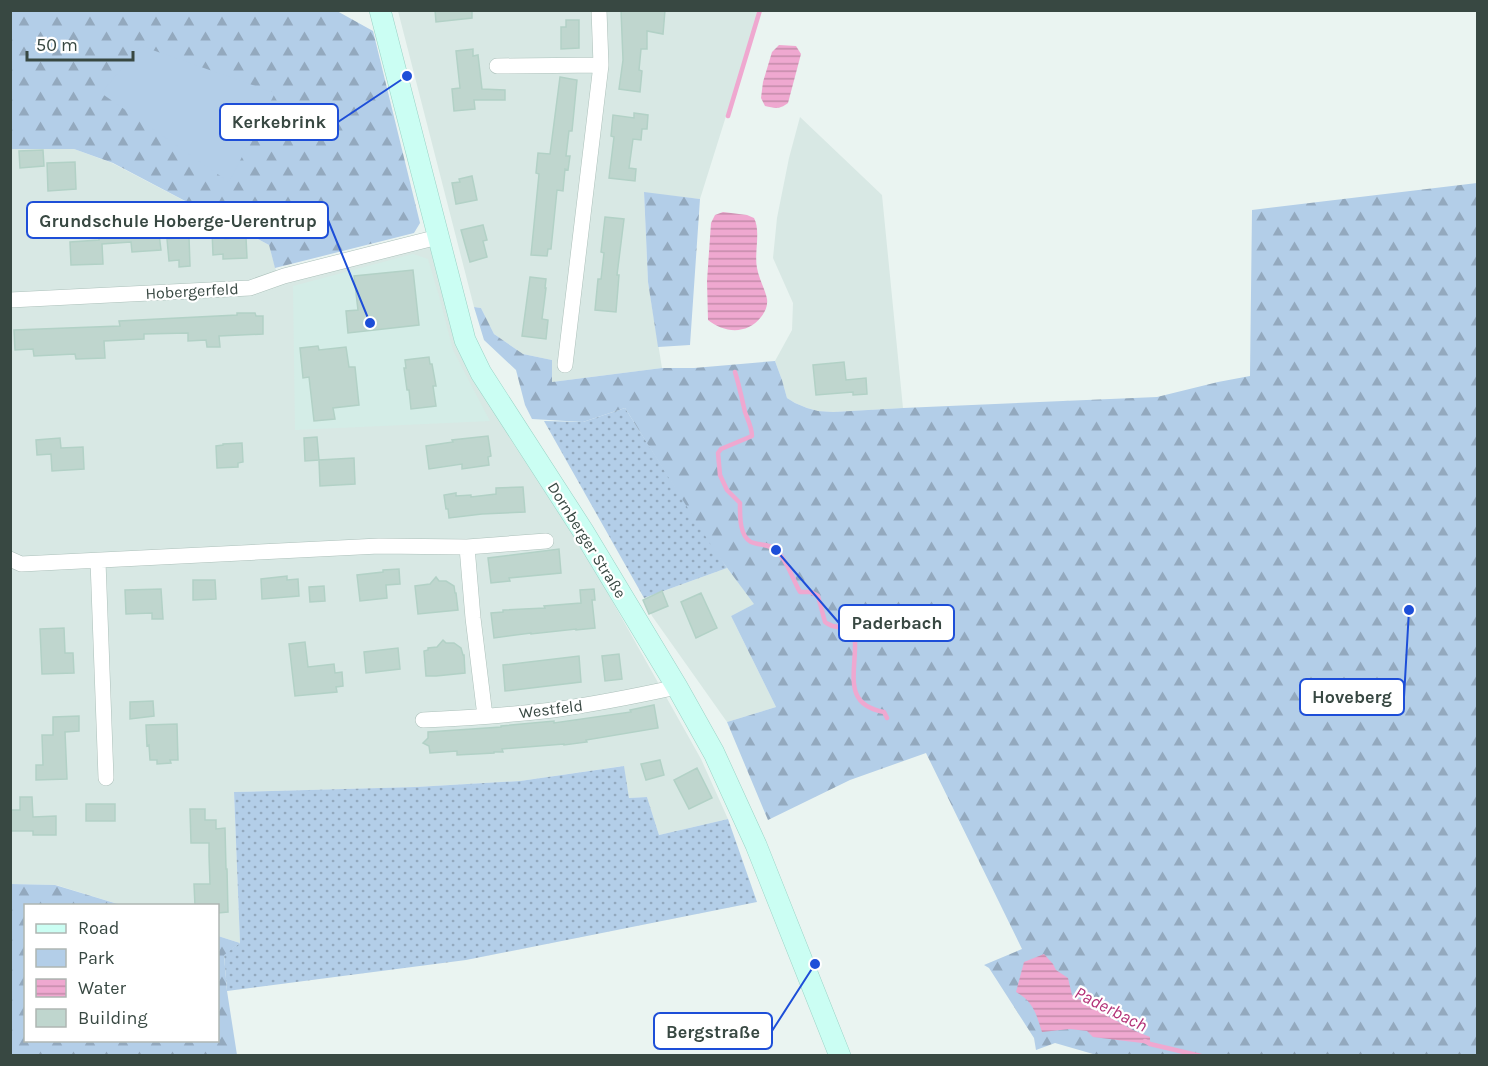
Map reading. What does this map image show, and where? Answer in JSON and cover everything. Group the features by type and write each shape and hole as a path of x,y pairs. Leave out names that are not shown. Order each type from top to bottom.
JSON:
{"street":[{"name":"Dornberger Straße","path":"380,10 462,331 481,373 583,531 714,753 756,845 840,1056"},
{"path":"565,365 601,65 599,10"},
{"path":"497,66 601,65"},
{"name":"Hobergerfeld","path":"10,300 250,288 284,276 438,237"},
{"path":"10,559 21,564 379,546 467,548 546,541"},
{"path":"467,548 473,618 486,717"},
{"path":"98,561 106,778"},
{"name":"Westfeld","path":"423,720 486,717 553,710 608,702 677,687"}],"shaded area":[{"path":"398,11 759,11 700,199 644,193 648,282 662,368 552,382 552,360 523,354 494,334 481,308 474,307"},
{"path":"800,117 882,195 903,408 818,411 787,398 775,361 792,330 793,303 773,258 777,218"},
{"path":"11,149 74,149 112,163 269,245 280,285 431,245 456,339 574,533 701,759 728,819 659,835 647,797 629,798 623,766 520,781 416,787 234,792 240,943 219,936 219,904 118,904 56,885 11,884"},
{"path":"413,254 428,259 453,350 490,421 295,430 293,286"},
{"path":"727,568 755,604 731,616 776,707 727,722 652,616 644,598"}],"green space":[{"path":"11,11 337,11 373,31 420,223 414,233 275,268 269,245 113,163 74,149 11,149"},
{"path":"141,46 275,93 229,182 101,93"},
{"path":"1477,183 1477,1055 1100,1056 1055,1043 1036,1050 1034,1038 989,968 984,965 1022,949 926,753 850,780 768,820 727,722 776,707 731,616 754,604 716,553 625,408 583,422 532,419 525,405 516,370 484,340 474,307 481,308 494,334 523,354 552,360 552,382 662,368 694,368 775,361 787,398 818,411 1157,397 1250,376 1252,210"},
{"path":"644,192 700,199 690,345 658,347 648,282"},
{"path":"625,408 727,568 644,598 544,421 583,422"},
{"path":"624,766 629,798 647,797 659,835 728,819 757,902 466,960 227,991 224,954 240,943 234,792 416,787 520,781"},
{"path":"11,884 55,885 118,904 24,904 24,1042 219,1042 219,936 240,943 224,955 237,1055 11,1055"}],"water":[{"path":"779,45 796,46 801,54 788,103 774,108 765,106 761,98 772,52"},
{"path":"723,212 754,218 757,229 757,268 767,299 764,313 755,323 735,330 721,328 708,320 707,281 711,223 715,215"},
{"path":"1044,954 1056,970 1068,978 1072,995 1133,1030 1150,1037 1150,1044 1093,1037 1087,1031 1070,1029 1042,1032 1031,1004 1016,992 1024,962"}],"building":[{"path":"435,10 472,10 472,18 436,22"},
{"path":"621,10 665,10 663,34 647,31 647,49 641,49 640,92 619,89 623,60"},
{"path":"566,20 579,20 579,48 561,49 561,27 566,27"},
{"path":"473,49 473,56 478,55 482,89 505,90 505,100 474,100 475,109 454,111 452,89 460,88 456,51"},
{"path":"560,77 577,80 572,131 569,131 566,156 570,156 568,170 565,169 563,191 557,190 551,249 548,249 547,256 531,255 539,174 536,173 538,153 550,154"},
{"path":"634,113 648,115 647,129 642,129 641,140 633,139 629,168 636,169 635,181 609,178 614,137 611,136 613,115 634,118"},
{"path":"43,150 44,166 20,168 19,151"},
{"path":"75,162 76,189 48,191 47,163"},
{"path":"472,176 477,200 456,204 452,183"},
{"path":"605,217 624,219 617,275 619,275 616,312 595,310 598,279 601,279 604,253 601,252"},
{"path":"483,225 487,240 483,241 487,257 470,262 461,230"},
{"path":"158,226 161,250 132,252 131,242 102,244 103,264 71,265 70,242 99,240 99,229"},
{"path":"212,230 224,230 225,239 246,237 247,258 223,259 223,254 213,255"},
{"path":"189,237 190,266 179,267 179,260 169,261 167,239"},
{"path":"413,270 419,325 348,333 346,311 358,310 354,276"},
{"path":"530,277 546,279 542,319 548,320 546,339 522,336"},
{"path":"237,313 255,313 256,316 263,316 263,334 219,336 220,347 207,347 206,340 188,341 188,333 144,334 144,339 104,341 105,358 76,359 75,354 34,356 33,349 15,350 14,330 120,326 119,321 237,315"},
{"path":"318,346 319,350 346,347 349,367 355,367 359,405 333,408 335,419 314,421 309,377 303,378 300,348"},
{"path":"429,357 436,386 433,386 436,406 411,409 404,368 406,368 405,360"},
{"path":"844,362 846,380 866,378 867,394 853,395 853,392 816,395 813,365"},
{"path":"488,436 491,456 488,457 489,465 462,469 462,464 429,469 426,446"},
{"path":"317,437 319,460 305,461 304,438"},
{"path":"60,438 61,448 83,447 84,469 52,471 51,454 37,455 36,440"},
{"path":"242,443 243,462 238,463 238,467 217,468 216,446"},
{"path":"354,458 355,484 320,486 319,460"},
{"path":"523,487 525,512 449,518 444,495 456,493 456,496 471,495 471,497 496,494 496,488"},
{"path":"559,549 561,573 509,578 510,581 491,583 488,558"},
{"path":"399,569 400,584 386,585 387,598 360,601 357,575"},
{"path":"287,576 287,580 298,579 299,596 262,599 261,579"},
{"path":"436,577 439,581 446,581 454,586 458,610 418,614 415,586 430,584"},
{"path":"193,580 215,580 216,599 193,600"},
{"path":"324,586 325,601 310,602 309,587"},
{"path":"161,589 163,619 152,619 152,613 126,614 125,590"},
{"path":"594,589 595,600 592,600 595,628 494,638 491,613 581,603 580,590"},
{"path":"662,591 668,606 649,614 643,600"},
{"path":"701,593 717,628 696,638 681,602"},
{"path":"64,628 65,653 73,653 74,673 42,674 40,629"},
{"path":"443,640 461,648 464,655 465,673 426,676 424,651 437,647"},
{"path":"305,642 308,667 334,664 335,673 342,672 343,686 336,687 337,692 295,696 289,644"},
{"path":"398,648 400,669 366,673 364,652"},
{"path":"619,654 622,679 605,681 602,656"},
{"path":"579,656 581,682 505,691 503,665"},
{"path":"153,701 154,716 130,719 130,702"},
{"path":"654,705 658,728 586,740 587,742 457,755 457,751 430,753 429,746 423,743 428,738 428,732 554,721 554,723 631,712 630,710"},
{"path":"79,716 79,731 65,732 67,779 36,780 36,765 43,765 42,735 53,735 53,717"},
{"path":"177,724 178,760 157,764 157,760 150,760 146,725"},
{"path":"660,760 664,775 646,780 641,764"},
{"path":"697,768 712,798 689,809 674,780"},
{"path":"20,797 32,797 33,817 56,816 56,835 33,835 33,831 10,831 10,810 20,810"},
{"path":"86,804 115,804 115,821 86,821"},
{"path":"190,809 205,809 205,820 216,820 216,829 225,828 228,912 219,913 219,904 195,904 194,884 210,884 209,843 191,843"}],"waterway":[{"name":"Paderbach","path":"728,116 760,10"},
{"name":"Paderbach","path":"735,372 752,436 721,449 718,453 720,475 727,490 740,503 744,535 751,542 771,547 777,551 787,565 800,592 811,592 818,596 825,622 847,629 853,634 855,642 854,680 858,697 872,709 884,712 887,718"},
{"name":"Paderbach","path":"1145,1041 1201,1056"}],"place":[{"name":"Kerkebrink","path":"407,76"},
{"name":"Grundschule Hoberge-Uerentrup","path":"370,323"},
{"name":"Paderbach","path":"776,550"},
{"name":"Hoveberg","path":"1409,610"},
{"name":"Bergstraße","path":"815,964"}]}
